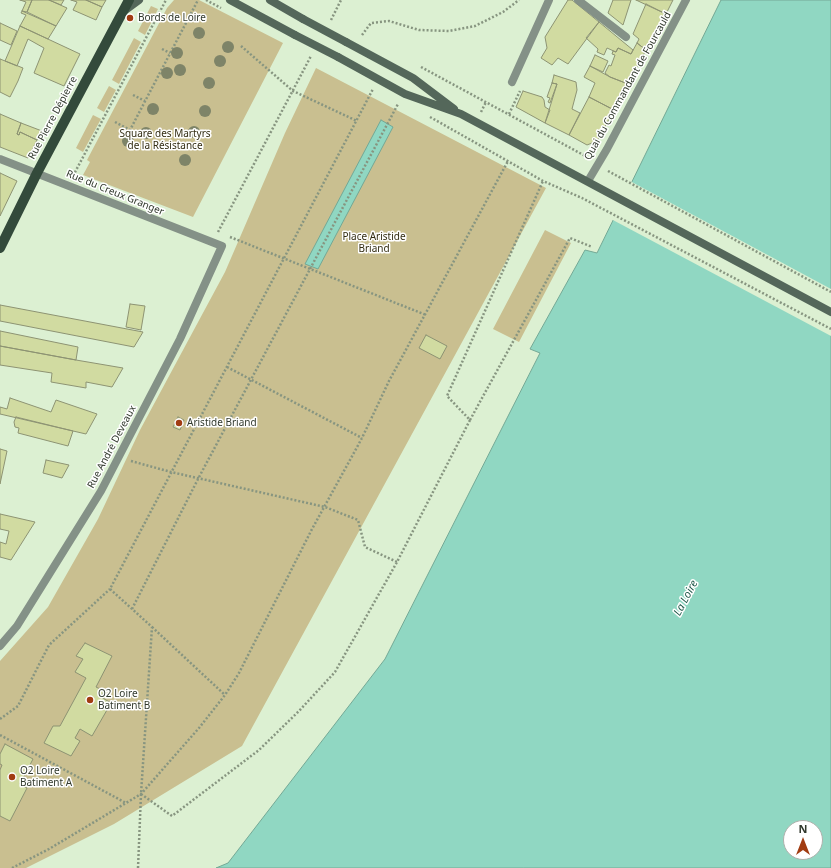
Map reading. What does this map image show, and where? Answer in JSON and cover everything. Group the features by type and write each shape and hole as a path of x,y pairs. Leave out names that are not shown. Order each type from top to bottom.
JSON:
{"main road":[{"name":"Rue Pierre Dépierre","path":"0,248 37,173 129,0"},
{"path":"122,13 139,0"},
{"path":"230,0 245,6 295,35 405,94 461,114 831,312"},
{"path":"239,0 245,6"},
{"path":"270,0 413,78 461,114"}],"street":[{"path":"512,82 549,0"},
{"path":"578,0 626,37"},
{"name":"Quai du Commandant de Fourcauld","path":"588,181 686,0"},
{"name":"Rue du Creux Granger","path":"0,159 222,246"},
{"name":"Rue André Deveaux","path":"0,646 17,626 101,491 180,339 222,246"}],"path":[{"path":"68,185 139,54 166,0"},
{"path":"115,122 130,130 198,0"},
{"path":"330,21 341,0"},
{"path":"362,35 371,23 389,21 419,30 449,31 476,26 503,12 519,0"},
{"path":"241,46 293,90 357,121"},
{"path":"162,49 170,53"},
{"path":"312,56 218,232 426,315"},
{"path":"0,719 18,706 49,645 110,589 374,89"},
{"path":"509,114 519,93"},
{"path":"133,95 145,102"},
{"path":"132,608 198,479 399,102"},
{"path":"486,102 582,153 625,181 831,292"},
{"path":"467,138 543,181 582,198 831,330"},
{"path":"12,868 50,850 141,794 175,757 226,694 239,673 312,530 362,438 389,381 508,161"},
{"path":"470,420 447,396 543,181"},
{"path":"141,794 172,816 259,750 299,711 335,672 397,562 470,420 570,238 592,247"},
{"path":"227,366 362,438"},
{"path":"118,457 198,479 325,507 358,520 365,547 397,562"},
{"path":"110,589 226,694"},
{"path":"138,868 141,830 141,794 152,627"},
{"path":"0,735 126,803"}],"green space":[{"name":"Square des Martyrs de la Résistance","path":"174,0 199,0 283,43 193,217 83,175 90,162 87,160 167,8"},
{"path":"151,6 158,9 145,35 138,31"},
{"path":"134,38 141,42 119,84 112,80"},
{"name":"Place Aristide Briand","path":"316,68 546,188 242,746 114,824 26,868 0,868 0,661 48,607 98,519 140,430 225,272 285,133"},
{"path":"109,86 116,90 104,112 97,108"},
{"path":"93,115 101,119 83,152 76,148"},
{"path":"545,230 571,243 519,342 493,329"}],"water":[{"name":"La Loire","path":"721,0 831,0 831,868 216,868 228,863 385,659 540,353 530,349 585,250 597,253"},
{"path":"381,120 393,127 318,269 305,264"}],"pier":[{"path":"630,181 831,289 831,336 611,219"}],"building":[{"path":"20,0 32,0 27,12 22,11 26,2"},
{"path":"32,0 49,0 67,8 56,26 27,12"},
{"path":"49,0 64,0 61,5"},
{"path":"71,0 86,0 102,7 96,20 73,10 77,2"},
{"path":"86,0 106,0 102,7"},
{"path":"568,0 572,0 599,22 568,64 558,58 552,65 541,58 547,48 545,37"},
{"path":"613,0 631,0 623,25 608,13"},
{"path":"636,0 673,0 666,14"},
{"path":"646,4 666,14 646,50 637,43 639,39 633,34"},
{"path":"22,11 56,26 48,39 20,26 26,15 21,13"},
{"path":"599,22 633,50 631,54 618,48 616,52 607,48 604,55 597,52 598,49 586,38"},
{"path":"0,23 17,31 11,45 0,40"},
{"path":"20,26 80,54 64,86 34,73 44,48 28,39 17,66 5,61"},
{"path":"637,43 646,50 628,84 610,77 605,73 609,65 611,66 615,55 612,54 613,51 616,52 618,48 631,54"},
{"path":"595,55 608,61 603,72 590,66"},
{"path":"0,59 23,68 10,97 0,92"},
{"path":"590,66 610,77 628,84 614,110 589,97 595,83 584,77"},
{"path":"554,75 576,82 577,90 572,109 580,113 569,135 545,123 557,84 552,83"},
{"path":"552,83 557,84 550,103 548,102 550,98 547,97"},
{"path":"523,91 542,97 545,107 550,110 545,123 516,107"},
{"path":"589,97 614,110 597,141 587,145 569,135"},
{"path":"0,114 21,123 17,134 19,135 20,132 37,140 28,158 0,147"},
{"path":"21,123 42,131 37,140 20,132 19,135 17,134"},
{"path":"0,173 17,181 0,216"},
{"path":"130,304 145,306 141,330 126,327"},
{"path":"0,305 143,332 134,347 0,321"},
{"path":"0,331 78,347 76,360 0,346"},
{"path":"426,335 447,346 440,359 419,348"},
{"path":"0,346 123,368 112,387 86,382 86,388 51,382 52,373 0,365"},
{"path":"10,398 51,412 56,400 97,414 86,434 0,414 0,407 7,409"},
{"path":"16,417 73,431 68,446 18,433 19,428 15,427 14,422"},
{"name":"Aristide Briand","path":"178,417 184,420 180,430 173,427"},
{"path":"0,449 7,451 0,484"},
{"path":"46,460 69,465 62,478 43,473"},
{"path":"0,514 35,522 11,560 0,557 0,542 6,544 9,531 0,529"},
{"name":"O2 Loire Batiment B","path":"85,643 112,656 96,687 104,691 101,697 111,703 92,736 80,729 75,738 80,741 71,756 44,743 53,726 60,726 86,678 75,672 83,659 76,656"},
{"name":"O2 Loire Batiment A","path":"5,744 33,759 20,784 27,788 10,821 0,816 0,770 2,765 0,764 0,754"}],"place":[{"name":"Bords de Loire","path":"130,18"},
{"name":"Aristide Briand","path":"179,423"},
{"name":"O2 Loire Batiment B","path":"90,700"},
{"name":"O2 Loire Batiment A","path":"12,777"}]}
